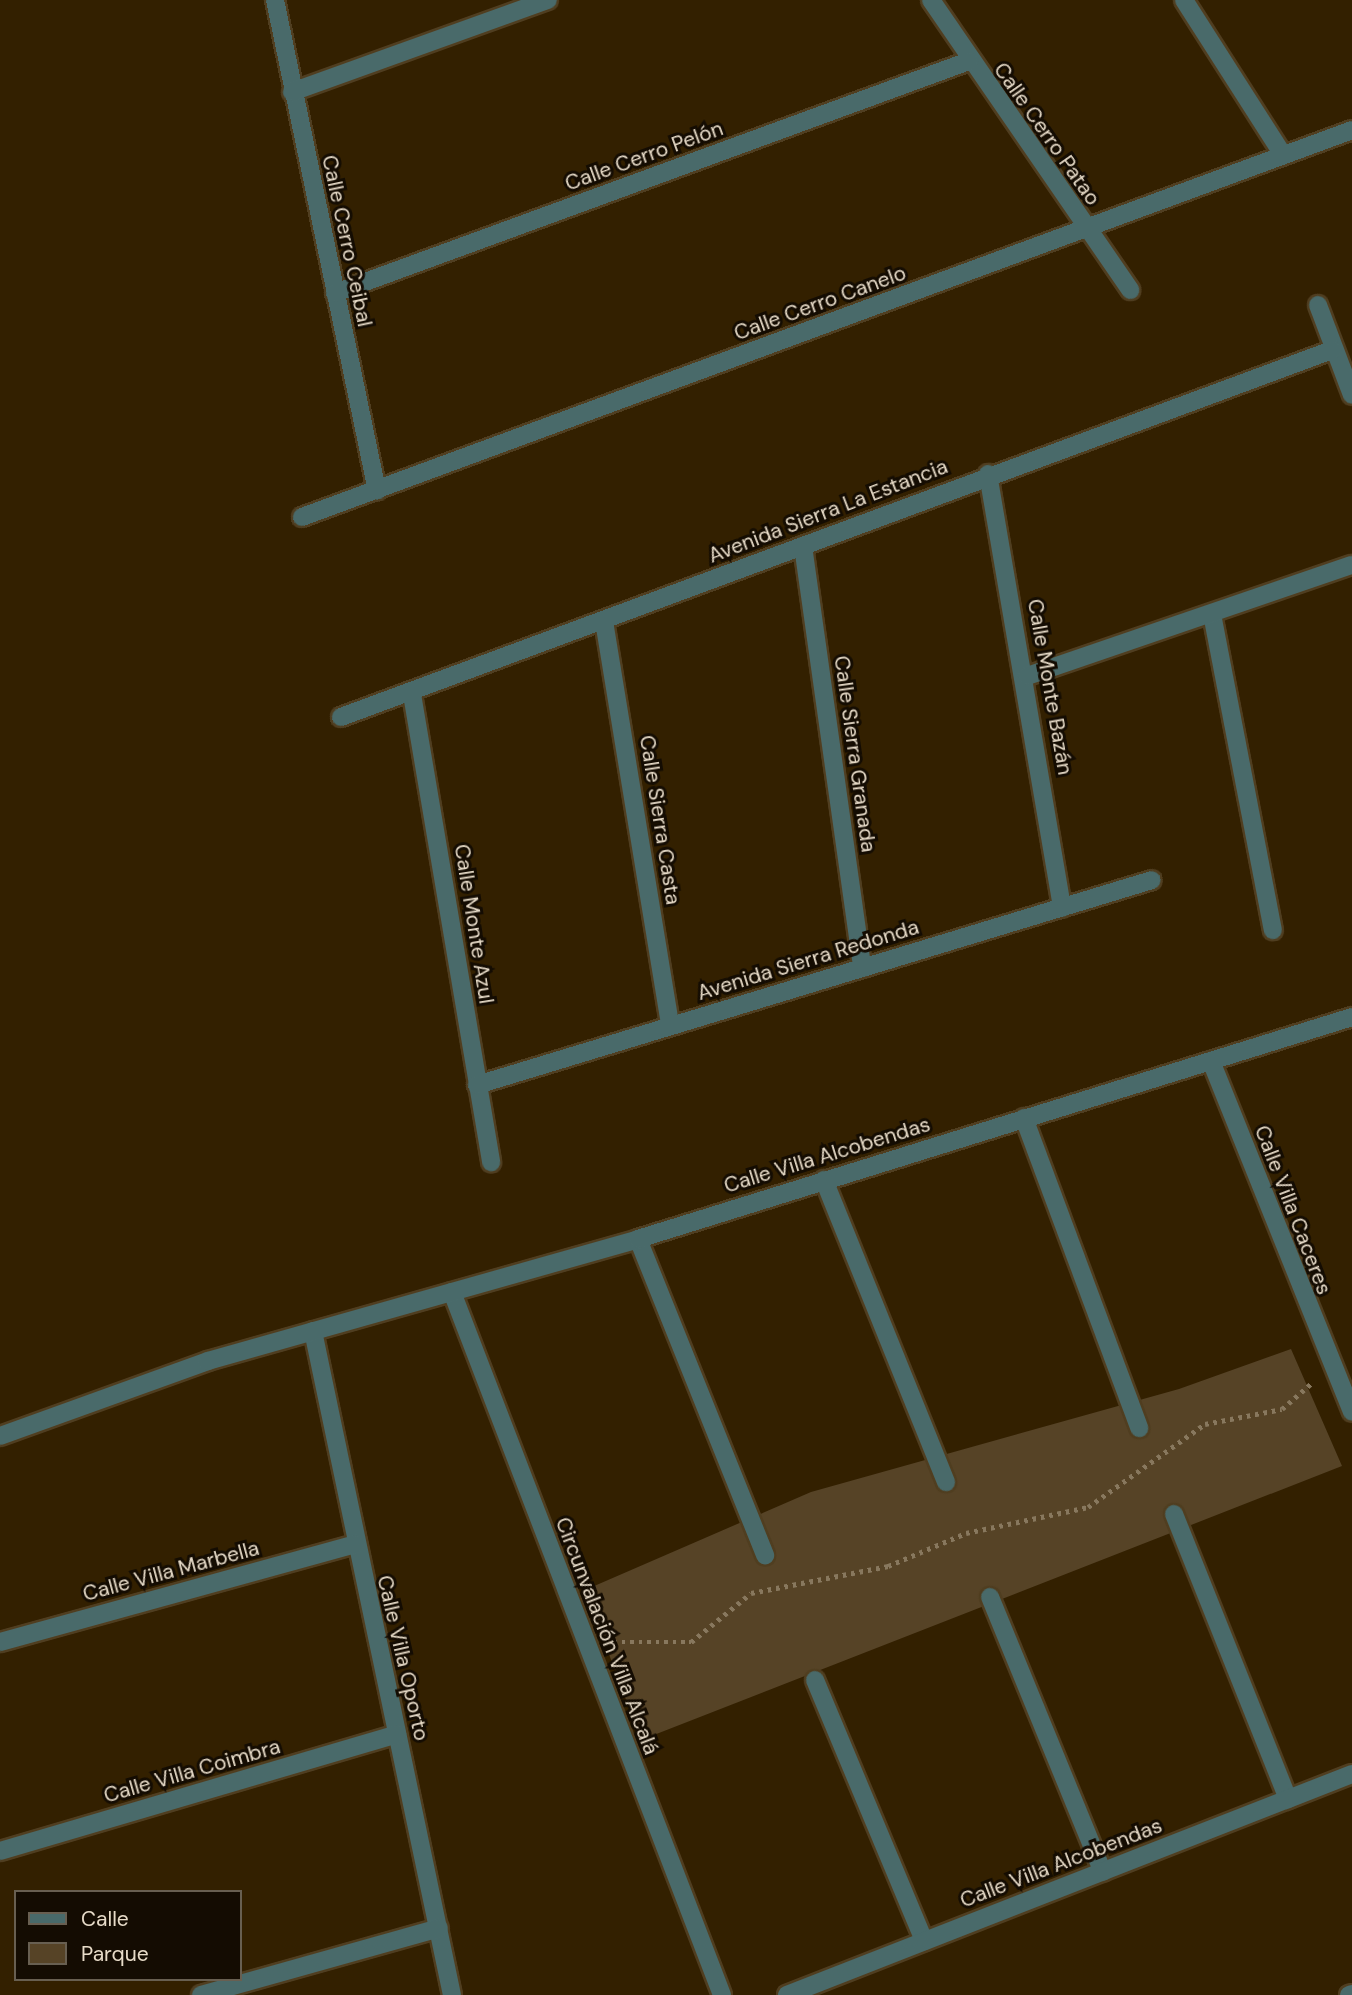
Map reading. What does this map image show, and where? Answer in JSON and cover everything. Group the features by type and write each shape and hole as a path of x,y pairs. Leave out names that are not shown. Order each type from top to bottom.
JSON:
{"street":[{"name":"Calle Cerro Ceibal","path":"275,0 292,93 377,492"},
{"path":"292,93 548,0"},
{"name":"Calle Cerro Patao","path":"931,0 969,61 1130,290"},
{"path":"1184,0 1283,155"},
{"name":"Calle Cerro Pelón","path":"335,293 969,61"},
{"name":"Calle Cerro Canelo","path":"302,517 377,492 1352,130"},
{"path":"1318,305 1332,350 1352,395"},
{"name":"Avenida Sierra La Estancia","path":"341,717 412,694 988,474 1332,350"},
{"name":"Calle Monte Bazán","path":"988,474 1027,676 1062,908"},
{"name":"Calle Sierra Granada","path":"803,546 862,968"},
{"path":"1027,676 1352,565"},
{"path":"1212,614 1273,930"},
{"name":"Calle Sierra Casta","path":"604,621 670,1026"},
{"name":"Calle Monte Azul","path":"412,694 491,1162"},
{"name":"Avenida Sierra Redonda","path":"477,1085 1152,880"},
{"name":"Calle Villa Alcobendas","path":"0,1436 208,1361 638,1239 1352,1017"},
{"name":"Calle Villa Caceres","path":"1212,1061 1352,1412"},
{"path":"1024,1118 1139,1428"},
{"path":"824,1180 946,1482"},
{"path":"638,1239 765,1555"},
{"name":"Circunvalación Villa Alcalá","path":"452,1292 722,1995"},
{"name":"Calle Villa Oporto","path":"313,1331 355,1544 453,1995"},
{"path":"1174,1514 1288,1799"},
{"name":"Calle Villa Marbella","path":"0,1642 355,1544"},
{"path":"990,1597 1103,1872"},
{"path":"815,1680 925,1941"},
{"name":"Calle Villa Coimbra","path":"0,1851 397,1734"},
{"name":"Calle Villa Alcobendas","path":"787,1995 1352,1774"},
{"path":"201,1995 439,1928"}],"path":[{"path":"585,1642 691,1642 751,1593 888,1566 966,1533 1088,1507 1205,1424 1282,1409 1332,1366"}],"green space":[{"path":"1291,1349 1342,1466 641,1740 585,1590 811,1492 1179,1389"}]}
